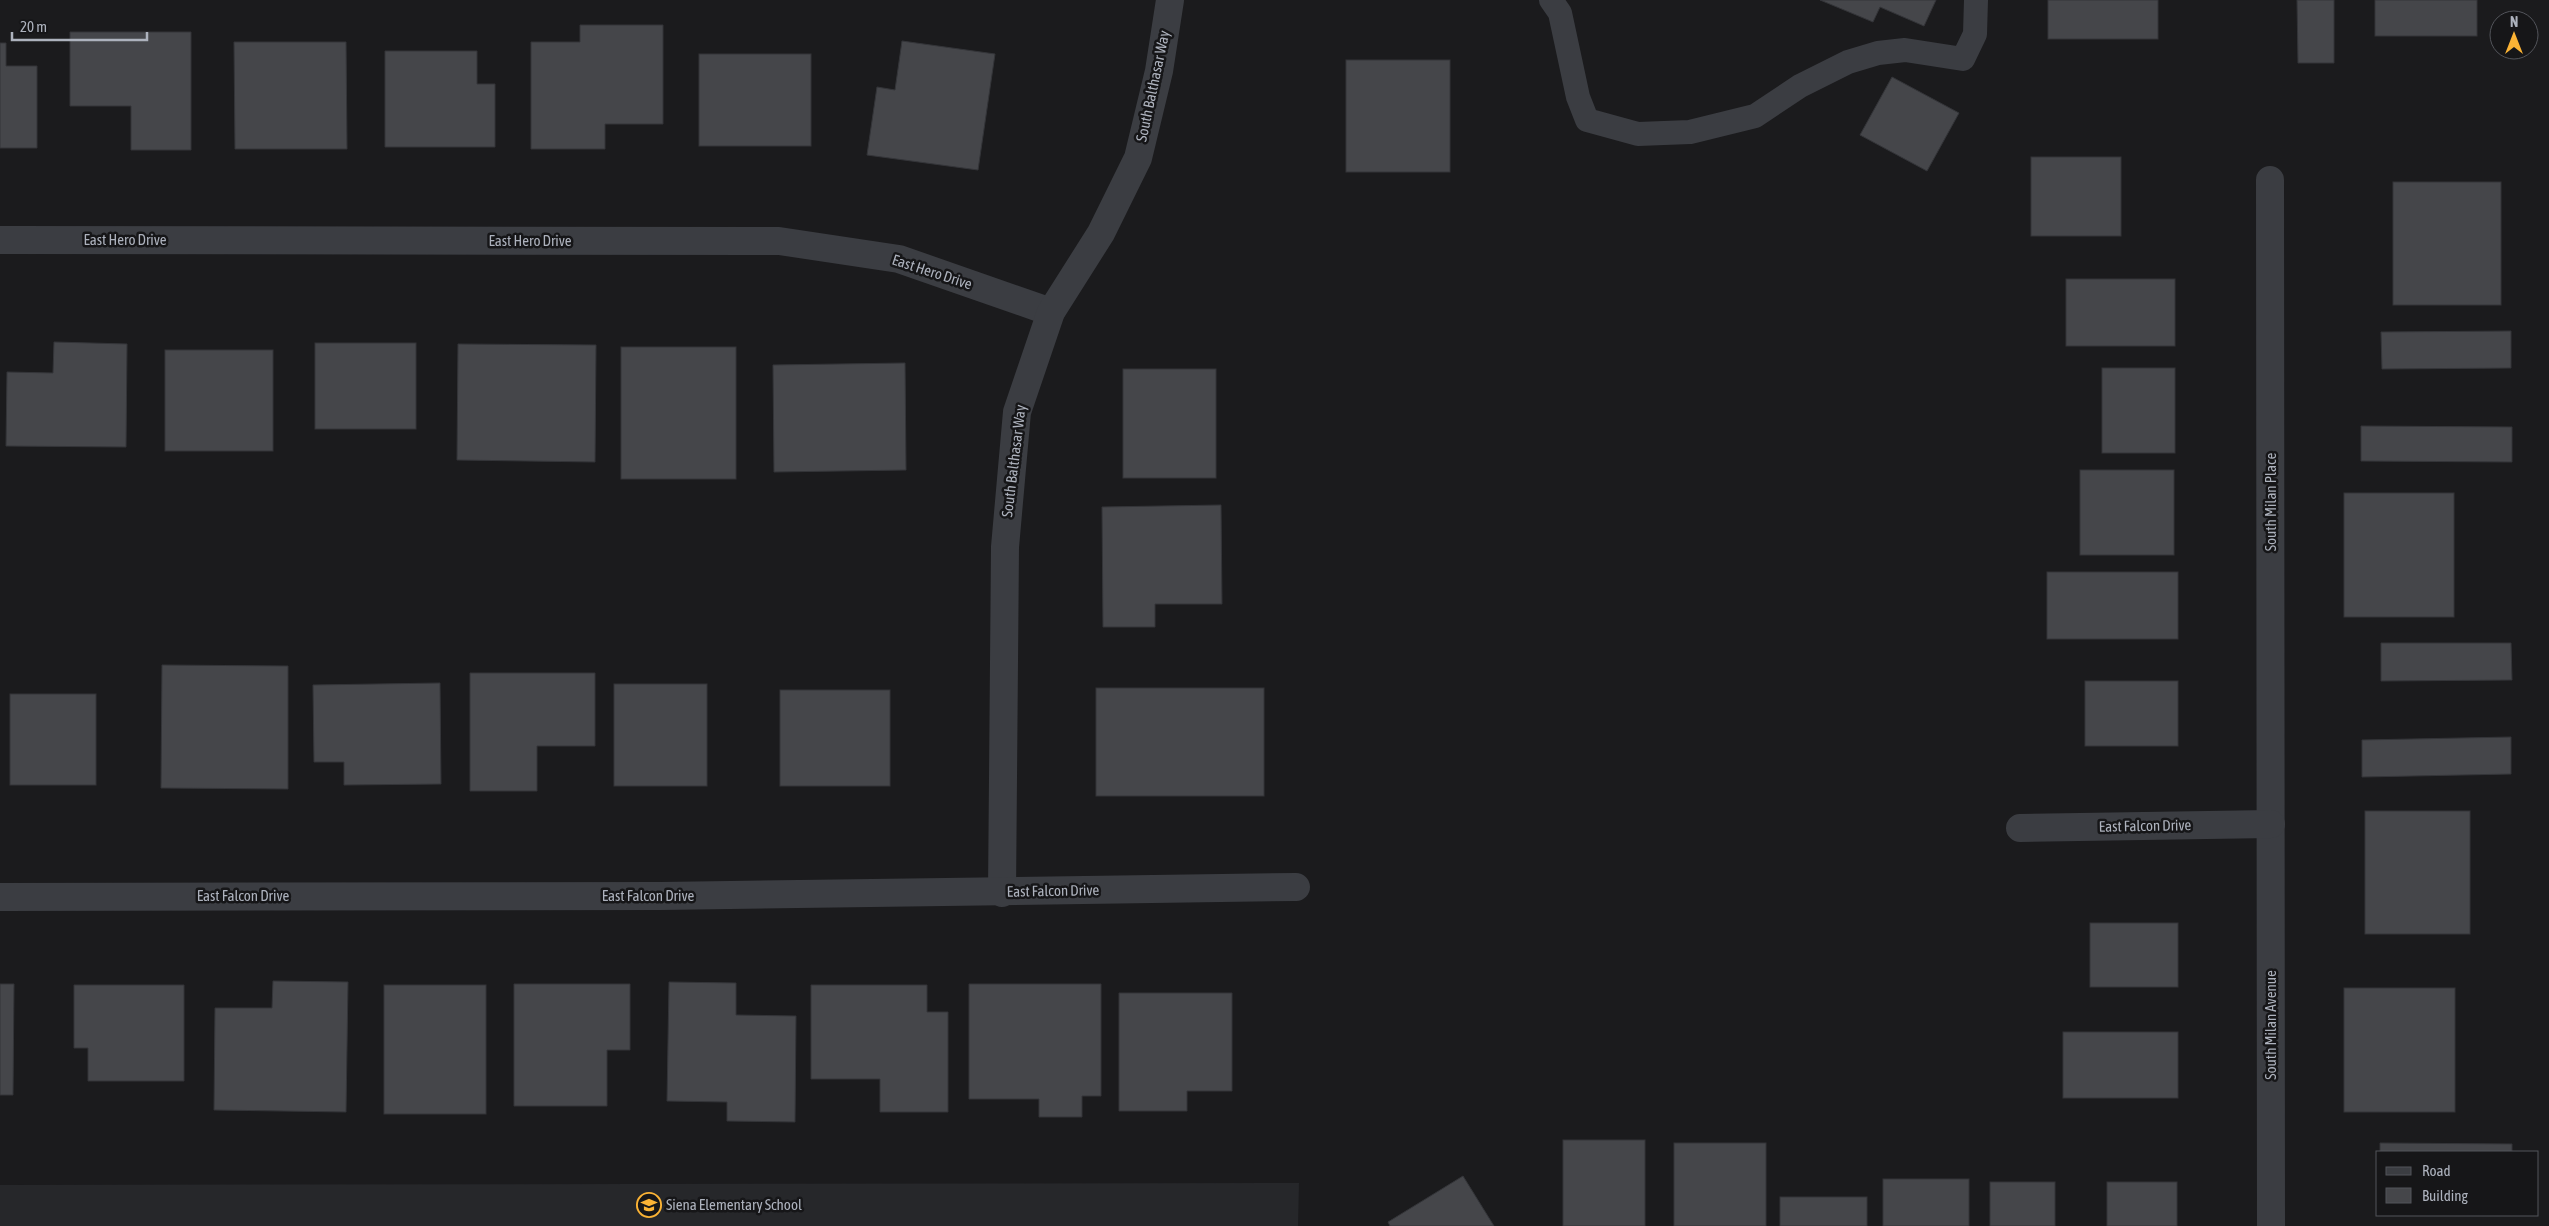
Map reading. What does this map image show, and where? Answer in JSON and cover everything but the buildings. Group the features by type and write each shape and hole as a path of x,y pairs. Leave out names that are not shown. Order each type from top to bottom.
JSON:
{"street":[{"name":"South Balthasar Way","path":"1002,892 1006,537 1017,412 1051,312 1101,233 1138,158 1159,71 1170,0"},
{"name":"South Milan Place","path":"2270,180 2271,824"},
{"name":"East Hero Drive","path":"0,240 779,241 899,259 1051,312"},
{"name":"East Falcon Drive","path":"2020,828 2271,824"},
{"name":"South Milan Avenue","path":"2271,824 2271,1226"},
{"name":"East Falcon Drive","path":"0,897 661,896 1296,886"}],"lane":[{"path":"1551,0 1560,13 1578,97 1587,120 1638,134 1690,132 1755,116 1800,86 1848,62 1878,53 1905,50 1963,59 1975,34 1976,0"}],"shaded area":[{"name":"Siena Elementary School","path":"1299,1183 1298,1226 0,1226 0,1185"}],"place":[{"name":"Siena Elementary School","path":"649,1205"}]}
